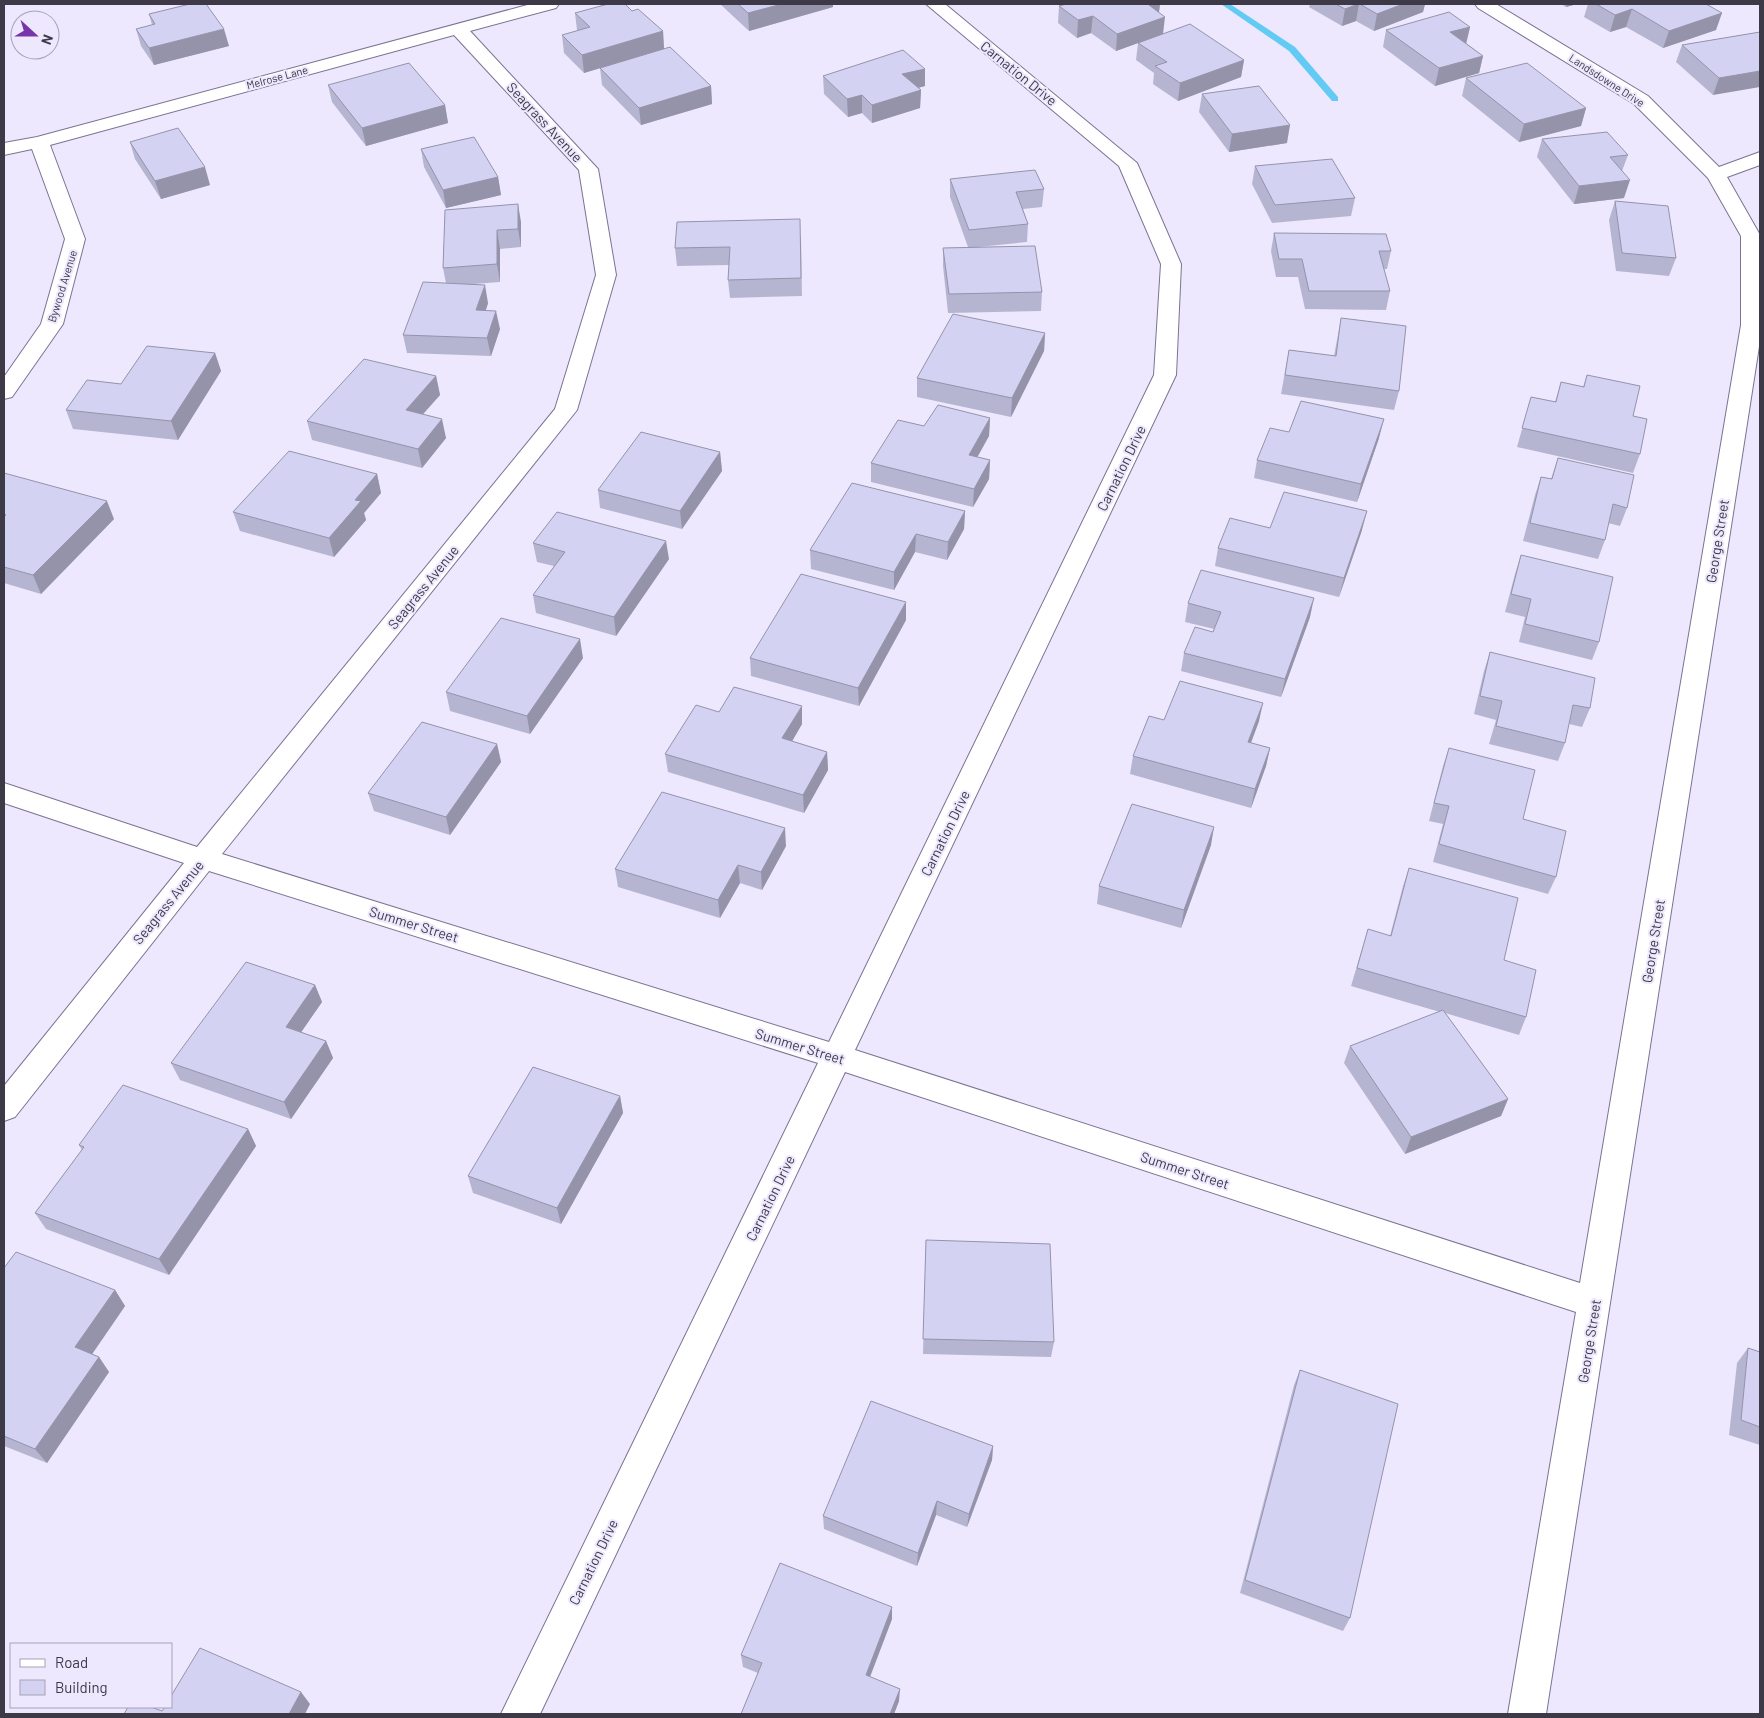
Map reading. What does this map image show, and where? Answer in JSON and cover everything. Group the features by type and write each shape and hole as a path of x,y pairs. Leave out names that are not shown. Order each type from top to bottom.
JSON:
{"street":[{"name":"Melrose Lane","path":"4,149 40,142 550,4"},
{"name":"Carnation Drive","path":"520,1714 1165,375 1171,264 1127,162 935,4"},
{"name":"Landsdowne Drive","path":"1484,4 1641,100 1716,175"},
{"name":"Seagrass Avenue","path":"4,1108 203,858 566,410 606,275 588,169 458,29"},
{"name":"Bywood Avenue","path":"4,392 52,324 76,239 40,142"},
{"path":"1716,175 1760,158"},
{"name":"George Street","path":"1527,1714 1595,1304 1752,325 1751,236 1716,175"},
{"name":"Summer Street","path":"4,793 203,858 838,1057 1595,1304"}],"building":[{"path":"190,4 206,4 224,29 149,48 136,29 155,24 149,14"},
{"path":"608,4 625,4 632,11 638,9 663,31 582,55 562,35 590,27 575,13"},
{"path":"738,4 782,4 748,13"},
{"path":"1066,4 1154,4 1149,5 1165,17 1117,34 1093,16 1078,20 1059,6"},
{"path":"1336,4 1358,4 1345,9"},
{"path":"1360,4 1403,4 1377,14"},
{"path":"1596,4 1706,4 1722,13 1669,31 1632,9 1615,15"},
{"path":"1449,12 1470,27 1450,32 1483,56 1439,68 1386,30"},
{"path":"1190,24 1244,60 1180,83 1155,66 1167,62 1138,43"},
{"path":"1760,32 1760,71 1719,78 1682,45"},
{"path":"670,47 711,86 639,108 600,68"},
{"path":"903,50 925,69 902,74 921,90 872,105 862,95 847,99 823,76"},
{"path":"409,63 445,105 362,128 328,85"},
{"path":"1527,63 1586,108 1524,124 1466,78"},
{"path":"1259,86 1290,125 1232,134 1202,94"},
{"path":"178,128 205,167 155,181 130,142"},
{"path":"1607,132 1628,155 1610,157 1630,180 1579,186 1542,139"},
{"path":"474,137 498,177 443,190 421,149"},
{"path":"1332,159 1355,198 1275,205 1255,166"},
{"path":"1035,170 1044,189 1016,192 1028,224 969,230 950,179"},
{"path":"1615,201 1668,206 1676,258 1622,253"},
{"path":"518,204 518,229 497,230 497,264 443,268 445,210"},
{"path":"800,219 801,278 728,280 730,247 675,248 677,222"},
{"path":"1274,233 1386,234 1391,251 1379,251 1390,291 1309,291 1302,259 1279,259"},
{"path":"1035,246 1042,292 949,294 943,248"},
{"path":"423,282 485,285 476,310 496,311 487,338 403,335"},
{"path":"953,314 1045,333 1012,398 917,378"},
{"path":"1341,318 1406,326 1399,391 1285,375 1289,350 1336,356"},
{"path":"147,346 215,353 171,421 66,410 87,380 121,384"},
{"path":"364,359 436,376 406,410 442,419 418,449 307,421"},
{"path":"1587,375 1640,386 1633,416 1647,419 1640,454 1522,428 1531,397 1556,402 1561,382 1584,387"},
{"path":"1301,401 1384,419 1361,484 1257,460 1270,428 1289,432"},
{"path":"938,405 990,418 969,455 990,460 974,489 871,463 898,420 924,426"},
{"path":"641,432 720,452 680,511 598,490"},
{"path":"289,451 377,474 355,500 361,501 329,538 233,512"},
{"path":"1558,458 1634,475 1627,508 1613,504 1605,540 1530,523 1541,477 1552,479"},
{"path":"4,473 107,501 33,575 4,567 4,517 6,515 4,514"},
{"path":"852,483 965,511 948,542 916,534 894,572 810,550"},
{"path":"1284,492 1367,511 1344,578 1218,548 1230,518 1270,528"},
{"path":"557,512 666,541 614,617 533,595 565,552 533,543"},
{"path":"1521,555 1613,577 1599,642 1525,624 1531,599 1511,594"},
{"path":"1201,570 1314,598 1285,679 1184,653 1195,627 1213,632 1221,612 1188,603"},
{"path":"801,574 906,602 858,688 750,658"},
{"path":"501,618 580,639 527,716 446,692"},
{"path":"1490,652 1595,678 1590,708 1573,705 1565,743 1496,726 1502,701 1480,696"},
{"path":"1180,681 1263,703 1248,742 1270,748 1255,789 1133,756 1149,716 1164,720"},
{"path":"734,687 802,706 782,738 827,752 803,795 665,754 696,705 719,712"},
{"path":"422,722 497,744 446,817 368,793"},
{"path":"1449,748 1535,770 1523,819 1566,831 1556,877 1439,844 1449,806 1434,803"},
{"path":"662,792 785,828 761,872 738,865 718,900 615,869"},
{"path":"1132,804 1214,827 1184,910 1099,886"},
{"path":"1409,868 1518,898 1504,960 1536,970 1526,1017 1357,968 1368,929 1391,936"},
{"path":"246,962 315,985 286,1027 326,1041 284,1102 171,1063"},
{"path":"1443,1010 1508,1099 1411,1137 1350,1046"},
{"path":"533,1067 620,1096 557,1208 468,1176"},
{"path":"123,1085 248,1129 159,1259 35,1213 84,1147 79,1145"},
{"path":"926,1240 1050,1244 1054,1342 923,1339"},
{"path":"16,1252 115,1290 75,1347 99,1357 35,1449 4,1436 4,1268"},
{"path":"1748,1348 1760,1352 1760,1427 1741,1420"},
{"path":"1300,1370 1398,1404 1350,1618 1245,1580"},
{"path":"871,1401 993,1446 969,1514 937,1501 918,1553 823,1516"},
{"path":"780,1563 892,1607 866,1675 900,1689 890,1714 741,1714 762,1663 741,1655"},
{"path":"200,1648 301,1692 289,1714 124,1714 127,1708 154,1708 162,1711 164,1708 172,1708 172,1694"}],"waterway":[{"path":"1225,4 1292,49 1335,99"}]}
